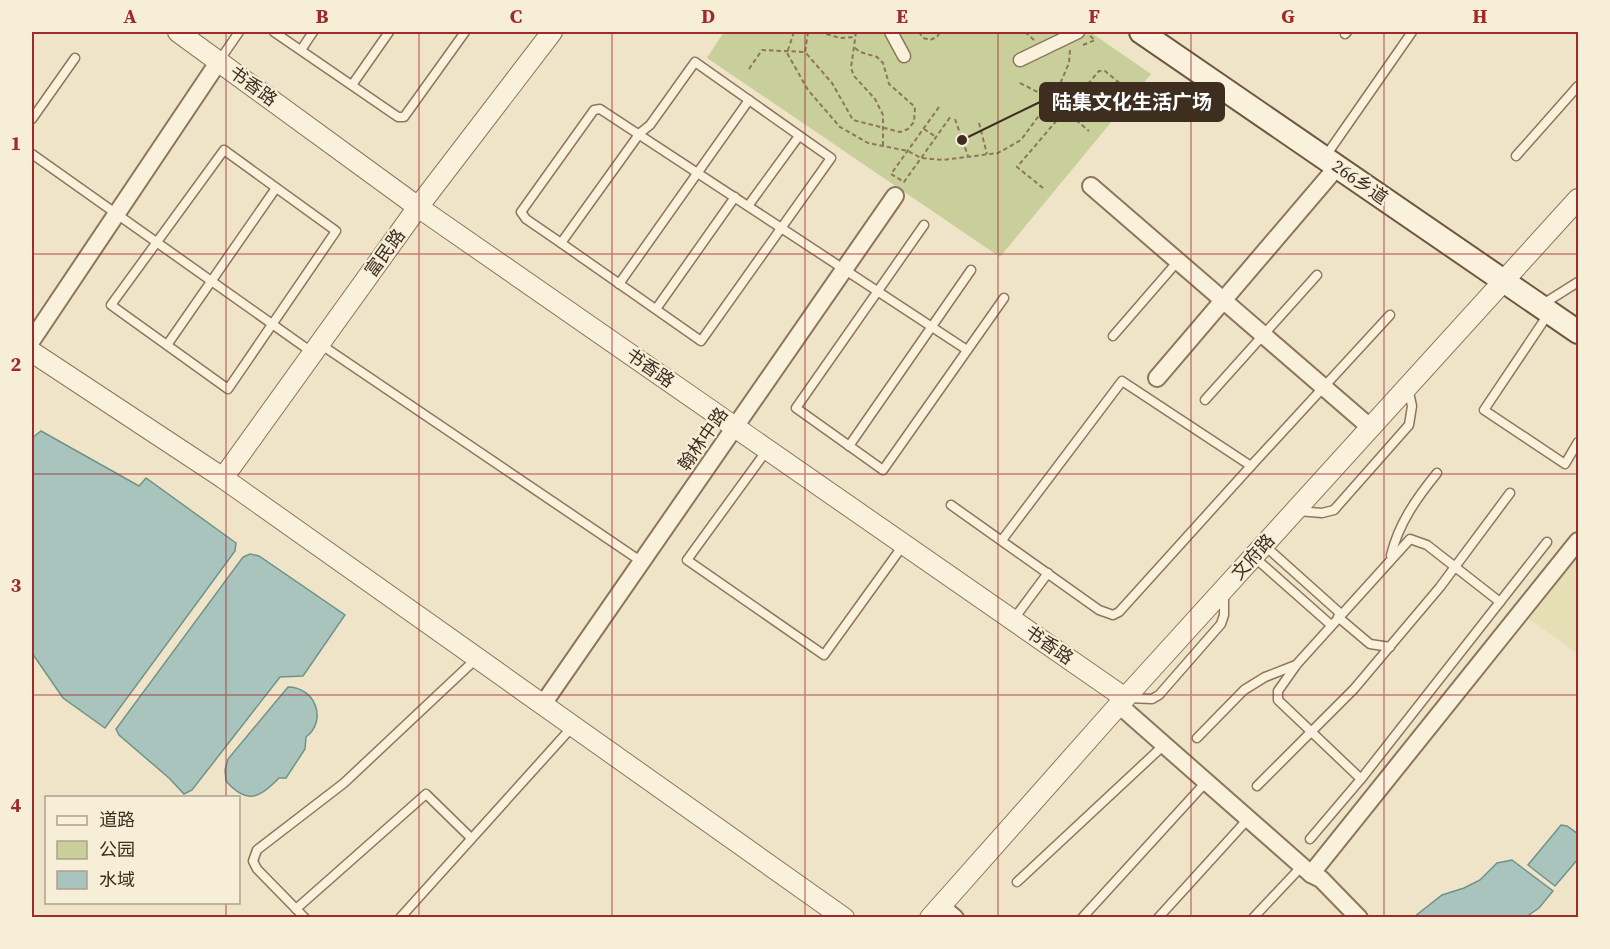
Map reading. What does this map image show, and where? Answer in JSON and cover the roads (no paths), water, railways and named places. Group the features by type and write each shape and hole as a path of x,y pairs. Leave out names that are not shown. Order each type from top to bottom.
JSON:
{"main road":[{"name":"266乡道","path":"1141,32 1578,332"}],"street":[{"name":"书香路","path":"178,32 418,207 1013,620 1122,701"},
{"name":"富民路","path":"223,478 418,207 552,32"},
{"path":"891,32 904,56"},
{"path":"1020,60 1072,34"},
{"path":"32,340 219,61"},
{"path":"1157,378 1223,300 1331,162"},
{"path":"1091,186 1371,428"},
{"name":"翰林中路","path":"543,704 895,196"},
{"name":"文府路","path":"942,914 1122,701 1578,199"},
{"path":"32,352 223,478 844,918"},
{"path":"1306,870 1578,541"},
{"path":"1122,701 1164,745 1306,870 1321,879 1359,918"}],"lane":[{"path":"219,61 239,32"},
{"path":"274,32 398,117 404,117 461,33"},
{"path":"301,50 313,32"},
{"path":"352,85 388,32"},
{"path":"1331,162 1412,32"},
{"path":"32,119 75,58"},
{"path":"561,243 640,133 650,125 695,62 831,158 781,229 700,340 526,219 521,212 594,110 606,111 640,133 698,172 781,229 843,271 967,350"},
{"path":"1516,156 1578,86"},
{"path":"619,284 749,100"},
{"path":"748,206 799,136"},
{"path":"224,150 336,231 228,389 111,305 157,241 224,150"},
{"path":"32,154 273,324 317,348 642,562"},
{"path":"167,345 276,188"},
{"path":"656,309 735,197"},
{"path":"924,225 796,408 883,470 1004,298"},
{"path":"1113,336 1178,261"},
{"path":"849,446 971,270"},
{"path":"1205,400 1317,275"},
{"path":"1578,282 1544,309 1484,410 1565,465 1578,442"},
{"path":"951,505 1105,614 1113,615 1119,612 1390,315"},
{"path":"1002,540 1122,381 1251,466"},
{"path":"1295,511 1322,513 1334,510 1409,425 1412,406 1408,388"},
{"path":"768,449 687,560 824,655 904,544"},
{"path":"1390,557 1397,533 1405,517 1437,473"},
{"path":"1257,786 1334,711 1390,647 1510,493"},
{"path":"1361,779 1278,700 1278,691 1297,664 1390,557 1410,538 1419,540 1500,602"},
{"path":"1310,839 1361,779 1547,542"},
{"path":"1259,551 1340,615 1370,644 1377,662"},
{"path":"1259,551 1331,625"},
{"path":"1013,620 1047,573"},
{"path":"1370,644 1390,647"},
{"path":"305,918 257,870 253,861 256,850 344,783 478,658"},
{"path":"1197,738 1244,690 1265,677 1297,664"},
{"path":"400,918 470,837 573,726"},
{"path":"1017,882 1164,745"},
{"path":"1082,918 1206,782"},
{"path":"296,909 426,794 470,837"},
{"path":"1158,918 1248,819"},
{"path":"1253,918 1306,870"}],"water":[{"path":"41,431 139,486 146,478 236,543 235,551 105,728 63,698 32,653 32,438"},
{"path":"250,554 259,556 345,615 303,676 280,677 192,790 184,794 119,735 116,729 243,557"},
{"path":"288,687 297,688 311,698 317,714 313,730 306,737 305,749 286,778 279,778 259,794 247,796 234,789 226,781 225,770 228,759"},
{"path":"1561,825 1567,826 1578,834 1578,859 1555,886 1528,865"},
{"path":"1512,860 1553,891 1539,908 1526,917 1414,917 1442,895 1480,880 1497,863"}],"place":[{"name":"陆集文化生活广场","path":"962,140"}]}
